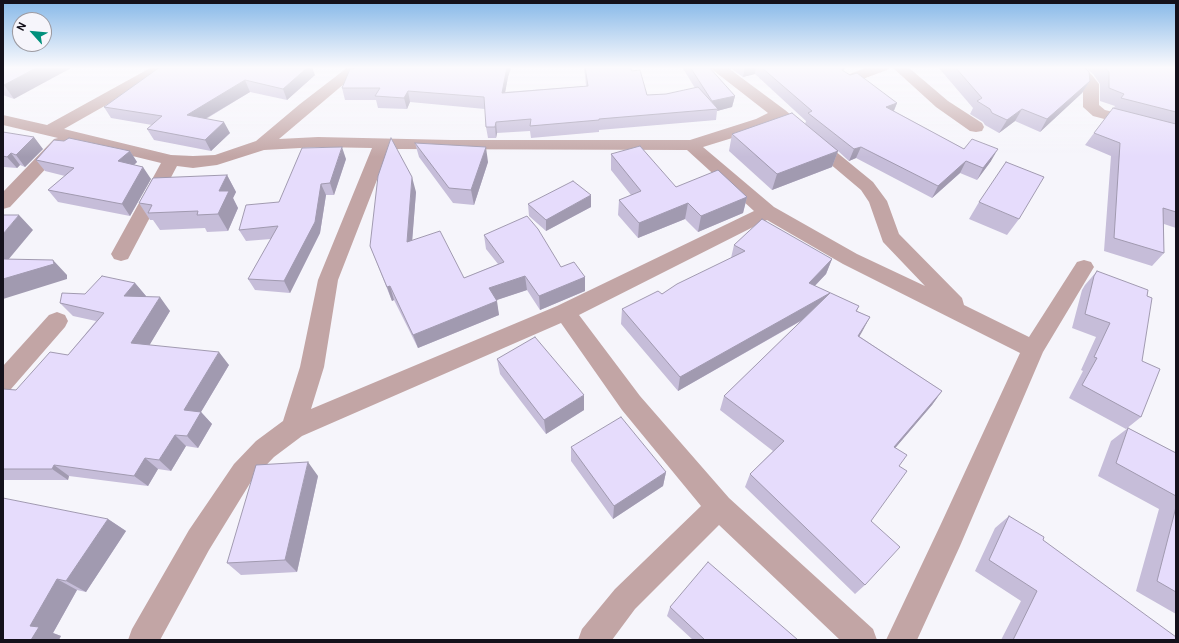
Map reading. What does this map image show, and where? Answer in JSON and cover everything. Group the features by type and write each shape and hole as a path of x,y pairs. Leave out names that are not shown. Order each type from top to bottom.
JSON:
{"street":[{"path":"3,203 59,132 115,97"},
{"path":"262,145 319,97"},
{"path":"757,97 867,186 878,201 890,237 965,316"},
{"path":"934,97 976,127"},
{"path":"1091,97 1091,106 1099,113 1176,133"},
{"path":"3,120 59,132 171,160 193,162 217,160 262,145 318,142 382,144 691,145 762,123 779,113"},
{"path":"293,428 312,368 328,280 382,144"},
{"path":"691,145 767,212 850,259 1033,349"},
{"path":"121,254 171,160"},
{"path":"143,640 199,540 243,472 265,449 293,428 565,312 767,212"},
{"path":"901,640 950,536 1033,349 1084,267"},
{"path":"565,312 630,403 718,507 862,640"},
{"path":"3,382 57,320"},
{"path":"593,640 625,599 718,507"}],"building":[{"path":"118,97 217,97 187,115 224,122 205,140 147,129 162,116 104,107"},
{"path":"484,97 707,97 718,109 530,126 531,119 496,122 495,127 486,127"},
{"path":"709,97 730,97 712,101"},
{"path":"796,97 889,97 897,103 886,107 964,149 972,139 998,149 983,168 966,161 938,186 861,147 854,149 808,113 812,111"},
{"path":"981,97 1072,97 1047,119 1022,109 1007,120 992,113 990,109 977,101 982,98"},
{"path":"1176,97 1176,112 1121,98"},
{"path":"1113,108 1176,124 1176,212 1163,208 1164,253 1114,238 1120,143 1094,133"},
{"path":"792,113 838,151 777,174 732,134"},
{"path":"3,132 34,137 16,155 11,153 7,157 3,156"},
{"path":"69,138 130,151 118,161 143,167 122,204 48,190 74,168 36,160 54,140 64,141"},
{"path":"391,138 412,177 407,242 440,231 464,278 504,262 484,235 527,216 538,229 561,267 574,262 585,277 539,296 525,276 489,288 497,301 413,335 390,286 387,287 370,246 378,176"},
{"path":"415,143 486,147 471,190 449,188"},
{"path":"640,146 676,187 718,170 747,197 701,216 688,203 639,223 619,200 641,191 611,154"},
{"path":"342,147 330,183 321,184 315,222 284,281 248,279 278,226 239,230 246,205 279,202 302,148"},
{"path":"1006,162 1044,177 1019,219 979,202"},
{"path":"227,175 219,191 229,191 218,214 197,215 198,211 148,213 152,205 139,203 153,178"},
{"path":"573,181 591,195 546,220 528,204"},
{"path":"3,215 19,215 3,234"},
{"path":"762,219 832,259 809,283 859,306 856,311 870,317 858,336 942,391 894,447 907,455 899,466 907,471 871,521 900,547 865,585 750,474 784,441 724,396 830,293 680,377 622,309 658,291 662,294 677,284 745,251 734,245"},
{"path":"3,259 53,260 54,264 3,279"},
{"path":"1097,271 1148,290 1147,296 1152,298 1142,361 1160,369 1141,417 1082,385 1097,358 1094,357 1110,323 1085,314 1094,276"},
{"path":"102,276 135,283 124,296 160,297 131,343 219,352 184,410 201,412 187,436 175,435 159,460 145,458 134,476 54,465 52,469 3,469 3,389 16,390 50,352 68,355 104,313 60,303 62,293 85,294"},
{"path":"535,337 584,395 544,420 497,359"},
{"path":"621,417 666,472 614,506 571,447"},
{"path":"1128,428 1176,453 1176,496 1116,463"},
{"path":"308,462 285,560 227,563 256,465"},
{"path":"3,498 108,519 66,581 57,579 30,626 39,627 31,640 3,640"},
{"path":"1176,507 1176,592 1157,581"},
{"path":"1009,516 1044,537 1043,540 1176,637 1176,640 1013,640 1037,591 989,560"},
{"path":"708,562 798,640 705,640 670,607"}]}
